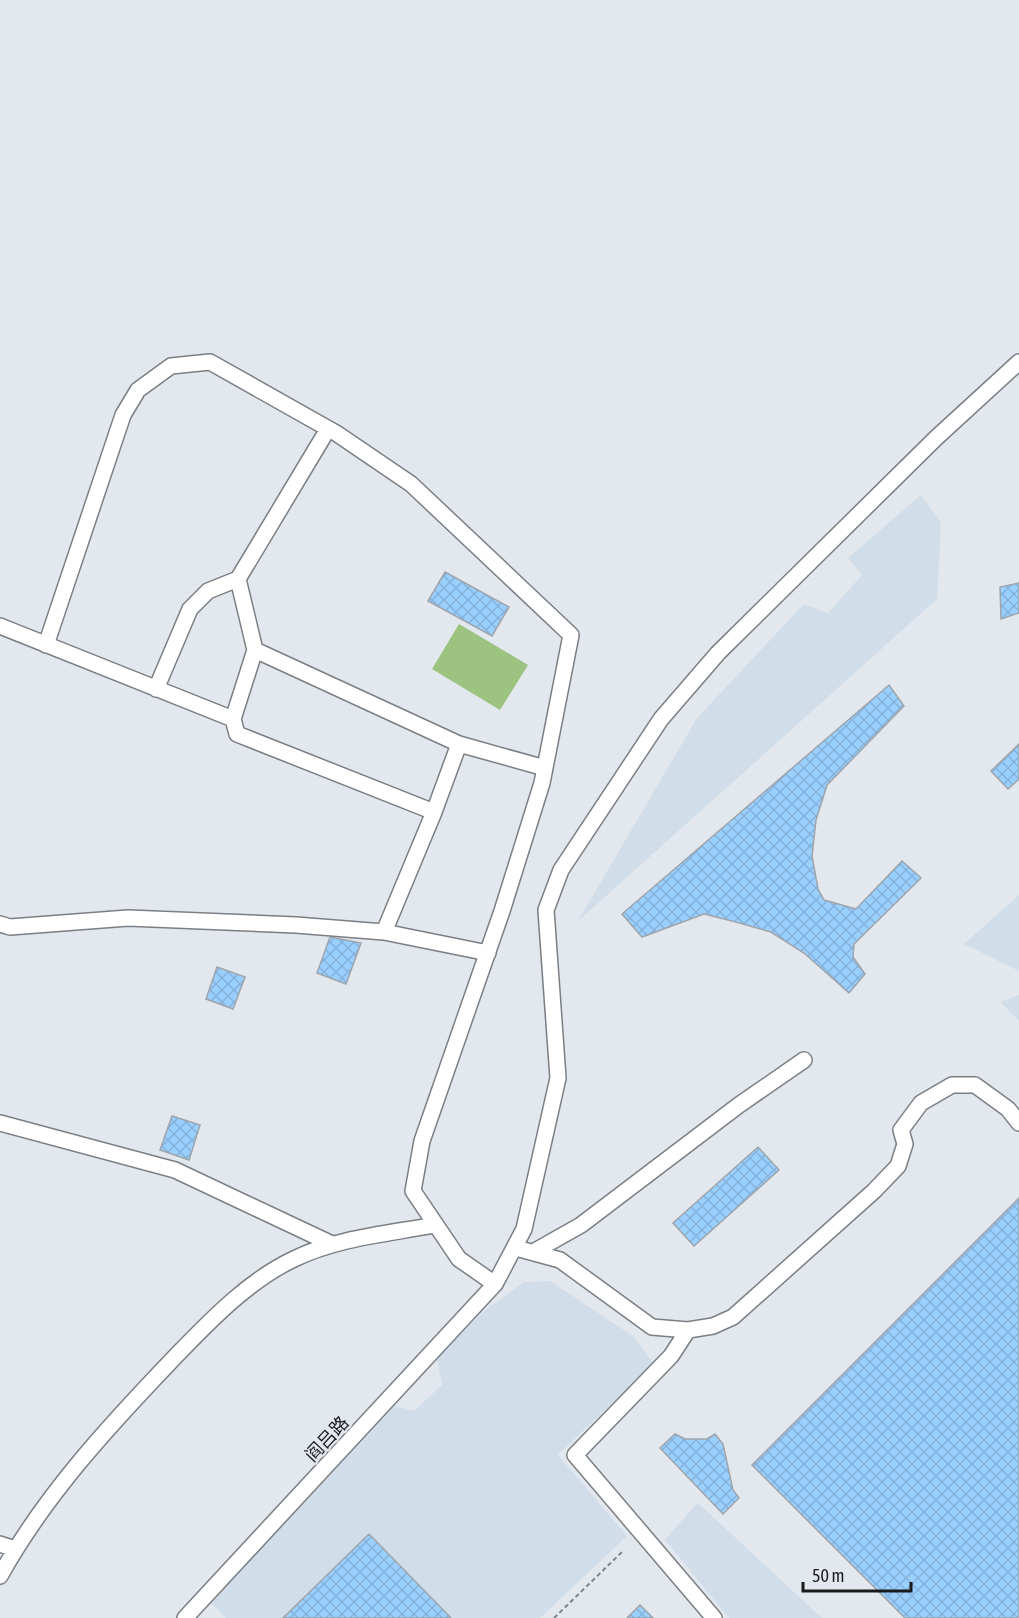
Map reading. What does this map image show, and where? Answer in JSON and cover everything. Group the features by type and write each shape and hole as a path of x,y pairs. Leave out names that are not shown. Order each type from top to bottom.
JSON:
{"street":[{"path":"46,645 123,415 138,390 171,366 210,362 328,429 411,484 571,635 544,768 488,953 422,1141 413,1191 459,1259 495,1284"},
{"name":"阎吕路","path":"185,1618 495,1284 516,1248 524,1229 558,1078 546,910 561,870 661,719 718,653 936,438 1019,362"},
{"path":"156,689 190,609 208,591 238,579 328,429"},
{"path":"238,579 255,650 233,719 237,734 434,812"},
{"path":"0,626 233,719"},
{"path":"255,650 459,744 544,768"},
{"path":"384,932 434,812 459,744"},
{"path":"0,924 10,927 128,918 384,932 488,953"},
{"path":"535,1251 581,1225 739,1105 804,1060"},
{"path":"516,1248 535,1251 560,1260 652,1327 688,1330 713,1326 733,1317 874,1191 898,1166 905,1144 901,1130 921,1103 952,1085 975,1084 1008,1109 1019,1123"},
{"path":"0,1123 175,1170 332,1244"},
{"path":"0,1576 15,1549 57,1488 135,1398 199,1332 265,1277 292,1259 332,1244 437,1229"},
{"path":"688,1330 671,1356 575,1455 714,1618"},
{"path":"0,1544 15,1549"}],"path":[{"path":"554,1618 624,1550"}],"shaded area":[{"path":"921,495 941,523 937,599 578,921 697,718 804,604 828,613 862,575 848,558"},
{"path":"1019,895 1019,971 964,944"},
{"path":"1019,995 1019,1021 1000,1002"},
{"path":"550,1281 634,1337 653,1363 558,1455 627,1536 540,1618 226,1618 210,1602 395,1406 414,1411 442,1385 437,1359 484,1311 524,1282"},
{"path":"698,1502 822,1618 729,1618 665,1540"}],"green space":[{"path":"459,624 528,665 500,710 432,669"}],"building":[{"path":"445,572 509,607 492,636 428,601"},
{"path":"1019,583 1019,613 1001,619 1000,587"},
{"path":"889,685 904,706 827,785 816,820 812,856 818,889 824,900 856,909 902,861 921,878 854,944 853,957 865,974 849,993 804,953 771,932 736,922 704,914 642,937 622,914"},
{"path":"1019,744 1019,779 1008,789 991,771"},
{"path":"330,937 361,943 346,984 317,973"},
{"path":"217,967 245,977 233,1009 206,999"},
{"path":"172,1116 200,1125 189,1160 160,1150"},
{"path":"758,1147 779,1170 694,1246 673,1223"},
{"path":"1019,1198 1019,1618 905,1618 752,1465"},
{"path":"675,1434 685,1439 707,1439 715,1434 723,1444 733,1490 739,1498 723,1514 660,1448"},
{"path":"369,1534 451,1618 283,1618"},
{"path":"640,1605 653,1618 627,1618"}]}
